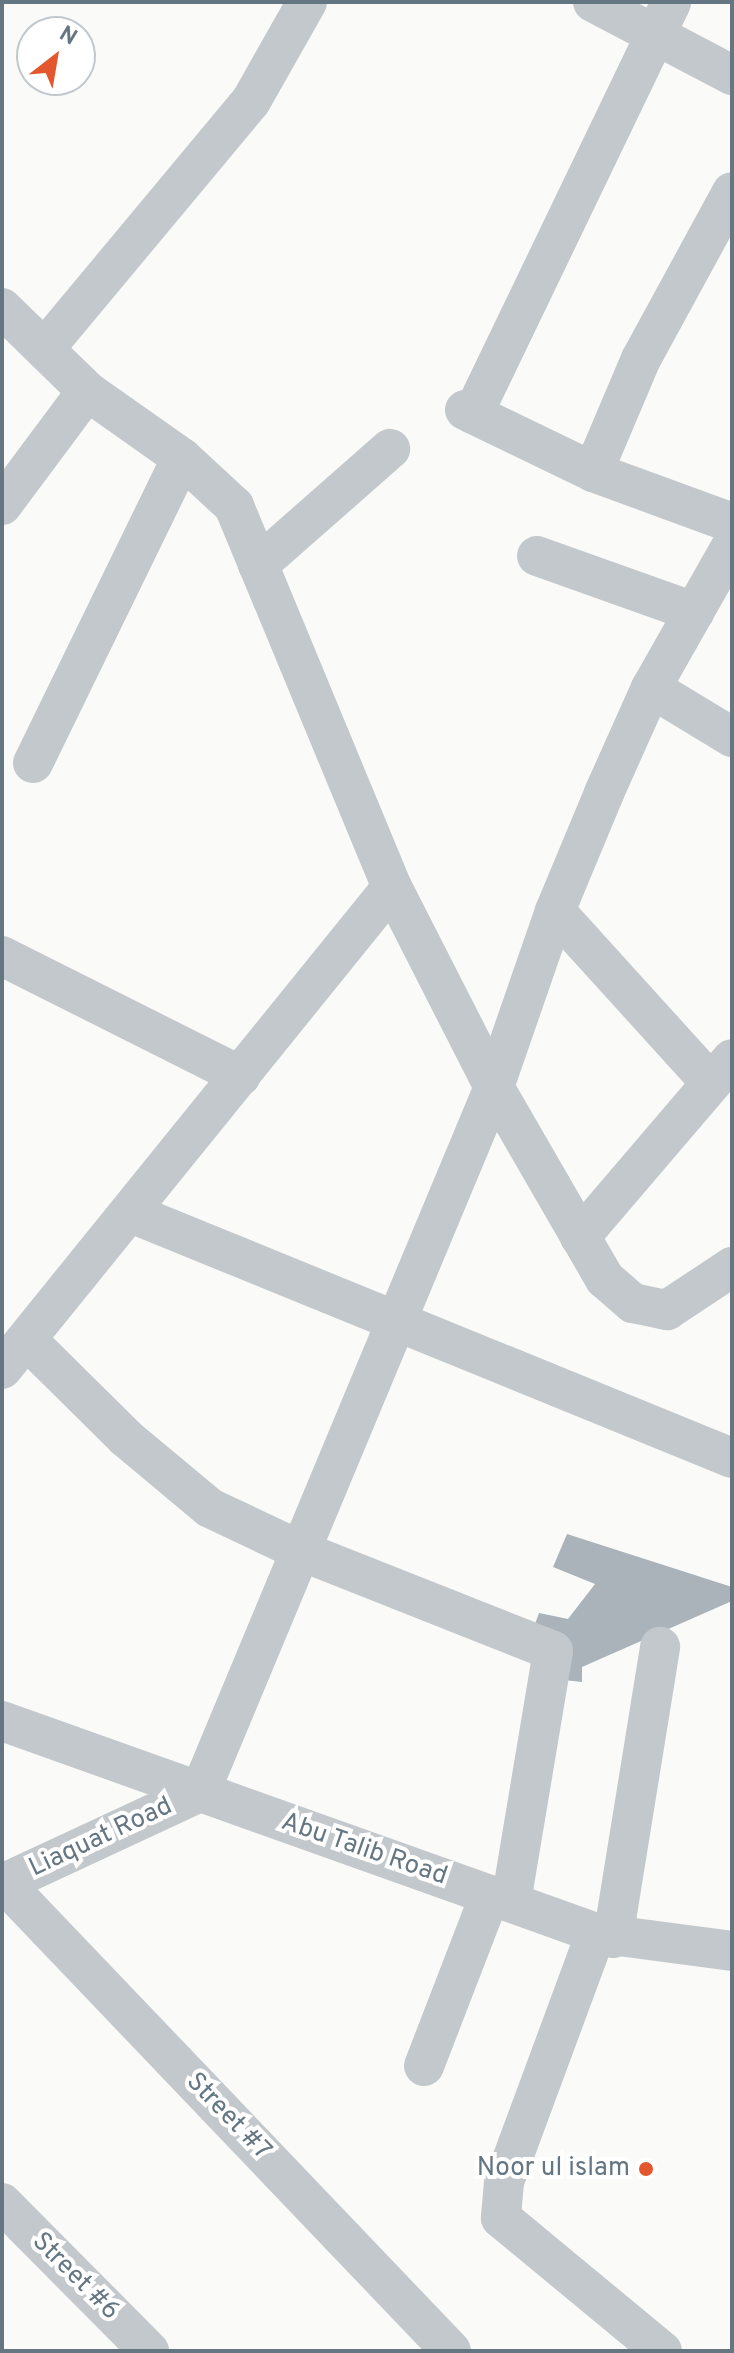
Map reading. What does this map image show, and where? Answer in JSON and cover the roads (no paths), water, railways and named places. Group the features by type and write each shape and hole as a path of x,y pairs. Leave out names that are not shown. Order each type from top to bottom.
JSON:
{"street":[{"path":"46,347 251,101 307,2"},
{"path":"593,2 662,18 732,75"},
{"path":"662,18 469,412 593,472 732,523"},
{"path":"593,472 641,359 732,192"},
{"path":"2,308 46,347 87,391 182,458 234,506 392,887 494,1087 605,1279 633,1303 667,1310 732,1267"},
{"path":"2,505 87,391"},
{"path":"258,565 390,449"},
{"path":"33,763 182,458"},
{"path":"200,1792 494,1087 555,911 651,688 732,545"},
{"path":"537,556 694,612"},
{"path":"651,688 732,737"},
{"path":"392,887 15,1355 126,1438 210,1508 301,1551 553,1651 501,1898 424,2066"},
{"path":"555,911 721,1070 580,1237"},
{"path":"2,956 241,1076"},
{"path":"131,1213 732,1458"},
{"path":"659,2350 501,2218 504,2182 604,1936 660,1647"},
{"name":"Abu Talib Road","path":"2,1721 604,1936 732,1951"},
{"name":"Liaquat Road","path":"3,1883 200,1792"},
{"name":"Street #7","path":"3,1883 451,2351"},
{"name":"Street #6","path":"2,2203 149,2351"}],"place":[{"name":"Noor ul islam","path":"646,2169"}]}
